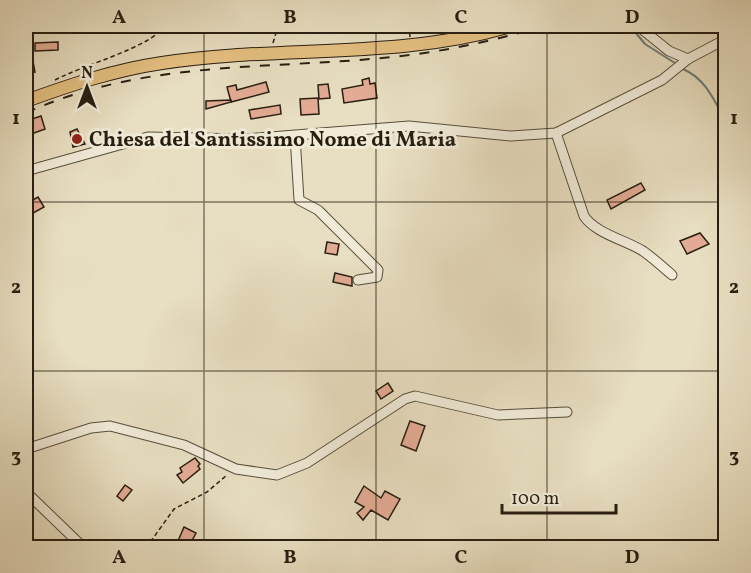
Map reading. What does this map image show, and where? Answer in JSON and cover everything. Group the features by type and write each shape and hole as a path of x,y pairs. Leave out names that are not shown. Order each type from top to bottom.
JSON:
{"main road":[{"path":"26,101 122,70 173,62 411,46 446,41 511,26"}],"street":[{"path":"638,26 683,64"},
{"path":"26,171 148,137 245,140 409,126 511,136 556,133 622,101 726,39"},
{"path":"556,133 584,216 590,226 619,237 645,253 672,275"},
{"path":"295,136 299,200 318,210 378,270 377,277 358,280"},
{"path":"26,449 91,428 110,426 184,445 235,468 264,474 286,474 307,464 397,404 415,396 498,415 567,412"},
{"path":"26,492 84,548"}],"path":[{"path":"54,80 86,64 145,43 160,33 165,26"},
{"path":"270,55 278,26"},
{"path":"146,548 174,509 207,492 235,468"}],"building":[{"path":"58,42 58,50 35,51 35,43"},
{"path":"32,56 35,72 26,73 26,57"},
{"path":"369,78 370,84 375,83 377,98 344,103 342,89 363,85 362,80"},
{"path":"266,82 269,92 231,102 227,87 236,85 237,90"},
{"path":"328,84 330,98 319,99 318,85"},
{"path":"318,98 319,114 301,115 300,99"},
{"path":"231,100 231,102 206,109 206,101"},
{"path":"280,105 281,114 251,119 249,110"},
{"path":"41,116 45,129 26,136 26,121"},
{"name":"Chiesa del Santissimo Nome di Maria","path":"77,129 85,144 73,147 70,132"},
{"path":"641,183 645,190 611,209 607,200"},
{"path":"38,197 44,207 26,217 26,204"},
{"path":"700,233 709,244 687,254 680,241"},
{"path":"327,242 339,244 337,255 325,253"},
{"path":"335,273 352,277 352,286 333,282"},
{"path":"388,383 393,391 381,399 376,391"},
{"path":"410,421 425,426 416,451 401,445"},
{"path":"195,458 200,464 198,466 200,469 183,483 177,475 182,472 180,468"},
{"path":"125,485 132,490 123,501 117,496"},
{"path":"364,486 381,498 385,491 400,499 388,520 371,510 363,520 357,513 364,507 355,502"},
{"path":"184,527 196,533 188,548 175,548"}],"waterway":[{"path":"630,26 645,44 678,65"},
{"path":"683,69 704,84 726,122"}],"railway":[{"path":"26,113 72,95 167,74 410,55 478,43 544,26"}],"place":[{"name":"Chiesa del Santissimo Nome di Maria","path":"77,139"}]}
